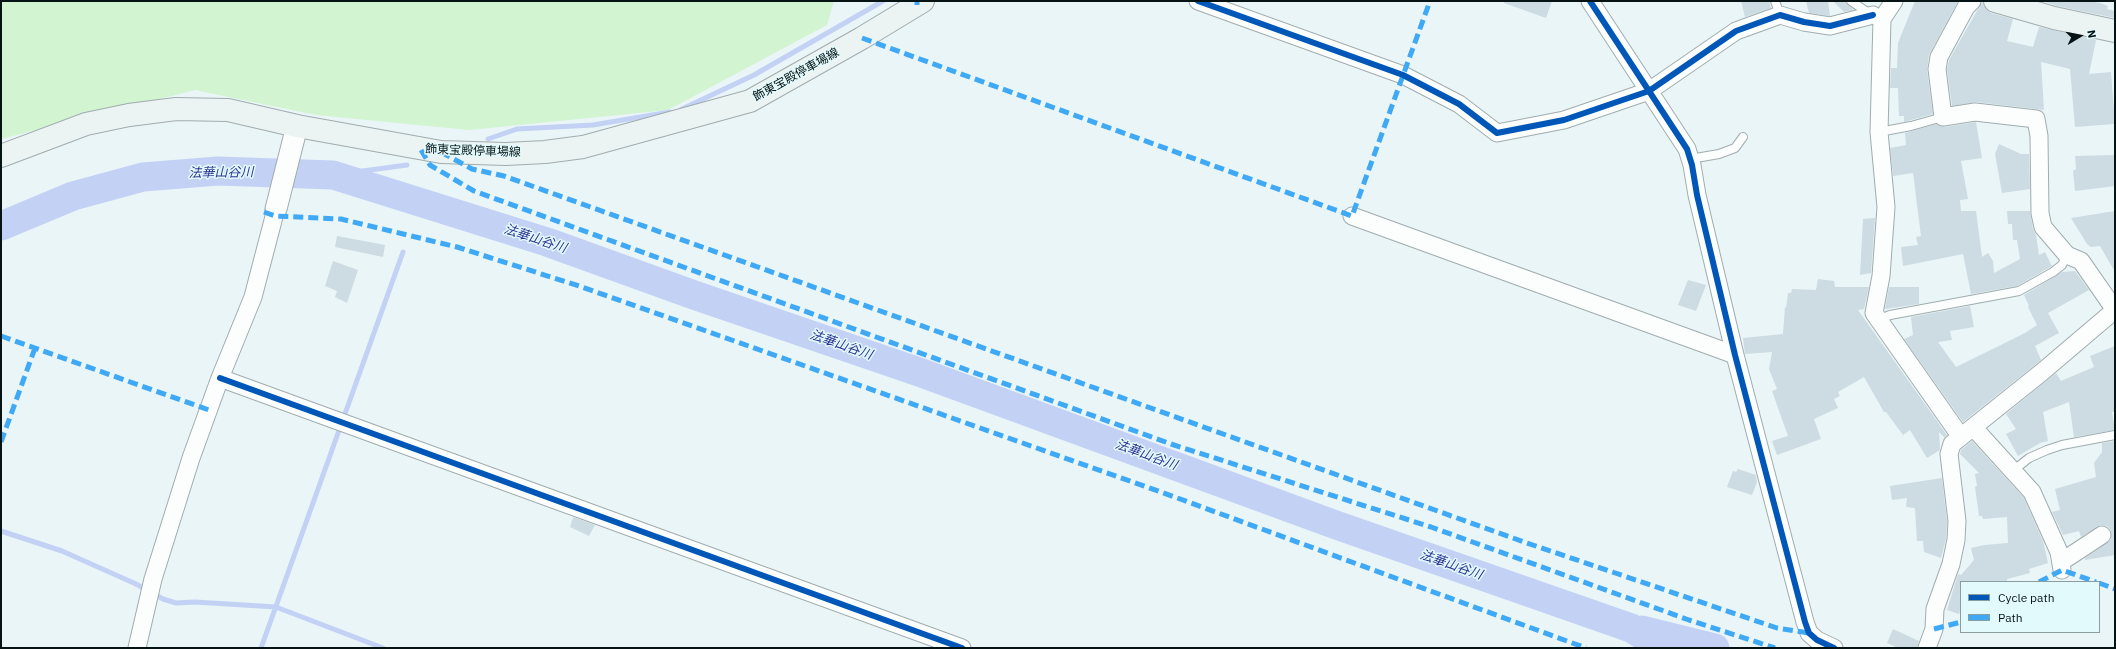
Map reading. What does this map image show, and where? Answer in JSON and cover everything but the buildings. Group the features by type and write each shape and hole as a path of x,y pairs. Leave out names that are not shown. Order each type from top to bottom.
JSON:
{"main road":[{"name":"飾東宝殿停車場線","path":"1,156 86,124 129,115 176,109 228,110 297,126 441,152 506,154 545,152 583,147 750,101 862,38 923,1"},
{"path":"1995,1 2054,18 2115,31"}],"street":[{"path":"1198,1 1403,75 1459,104 1497,133 1564,120 1649,91 1736,31 1778,8 1804,22 1830,26 1877,17 1894,1"},
{"path":"1590,1 1687,149 1735,355 1805,622 1809,633 1817,640 1834,648"},
{"path":"1927,648 1934,629 1935,609 1951,564 1956,540 1957,522 1949,454 1952,444 2115,310 2081,261 2067,255 2044,227 2040,213 2039,136 2036,119 1975,112 1943,117 1937,69 1939,57 1958,20 1972,1"},
{"path":"1877,17 1879,132 1886,207 1881,276 1874,313 1967,432 2014,470 2032,492 2059,552 2061,566 2102,535"},
{"path":"137,648 153,578 191,458 220,378 253,297 297,126"},
{"path":"1352,216 1735,355"},
{"path":"220,378 962,648"}],"lane":[{"path":"1851,1 1864,12 1877,17"},
{"path":"1879,132 1911,126 1943,117"},
{"path":"1690,159 1719,154 1735,148 1743,137"},
{"path":"1880,319 1890,315 2019,291 2062,265 2067,255"},
{"path":"2014,470 2030,458 2047,450 2062,445 2115,435"}],"green space":[{"path":"1,1 834,1 827,25 668,110 469,130 316,115 195,90 1,139"}],"waterway":[{"path":"682,109 754,75 883,1"},
{"path":"488,139 517,129 593,125 670,112"},
{"path":"333,175 407,165"},
{"name":"法華山谷川","path":"1,226 73,196 143,177 218,171 333,175 547,242 694,295 919,372 1336,525 1631,628 1663,648"},
{"path":"261,648 403,252"},
{"path":"1,531 62,551 136,584 163,599 176,603 195,602 276,607 383,648"},
{"path":"1642,630 1715,648"}],"marked path":[{"path":"862,38 1352,216 1430,1"},
{"path":"421,150 430,165 474,191 1171,444 1431,527 1689,620 1775,648"},
{"path":"441,152 472,169 504,176 1524,542 1777,628 1809,633"},
{"path":"264,212 275,216 341,219 457,247 579,286 1161,492 1586,648"},
{"path":"1,336 209,410"},
{"path":"1,442 35,348"},
{"path":"2041,581 2062,570 2093,581"},
{"path":"2100,583 2115,589"},
{"path":"1934,629 1960,622"}],"cycle path":[{"path":"1198,1 1403,75 1459,104 1497,133 1564,120 1649,91 1736,31 1780,15 1804,22 1830,26 1873,15"},
{"path":"1590,1 1687,149 1692,165 1697,195 1735,355 1805,622 1809,633 1817,640 1834,648"},
{"path":"220,378 962,648"}]}
